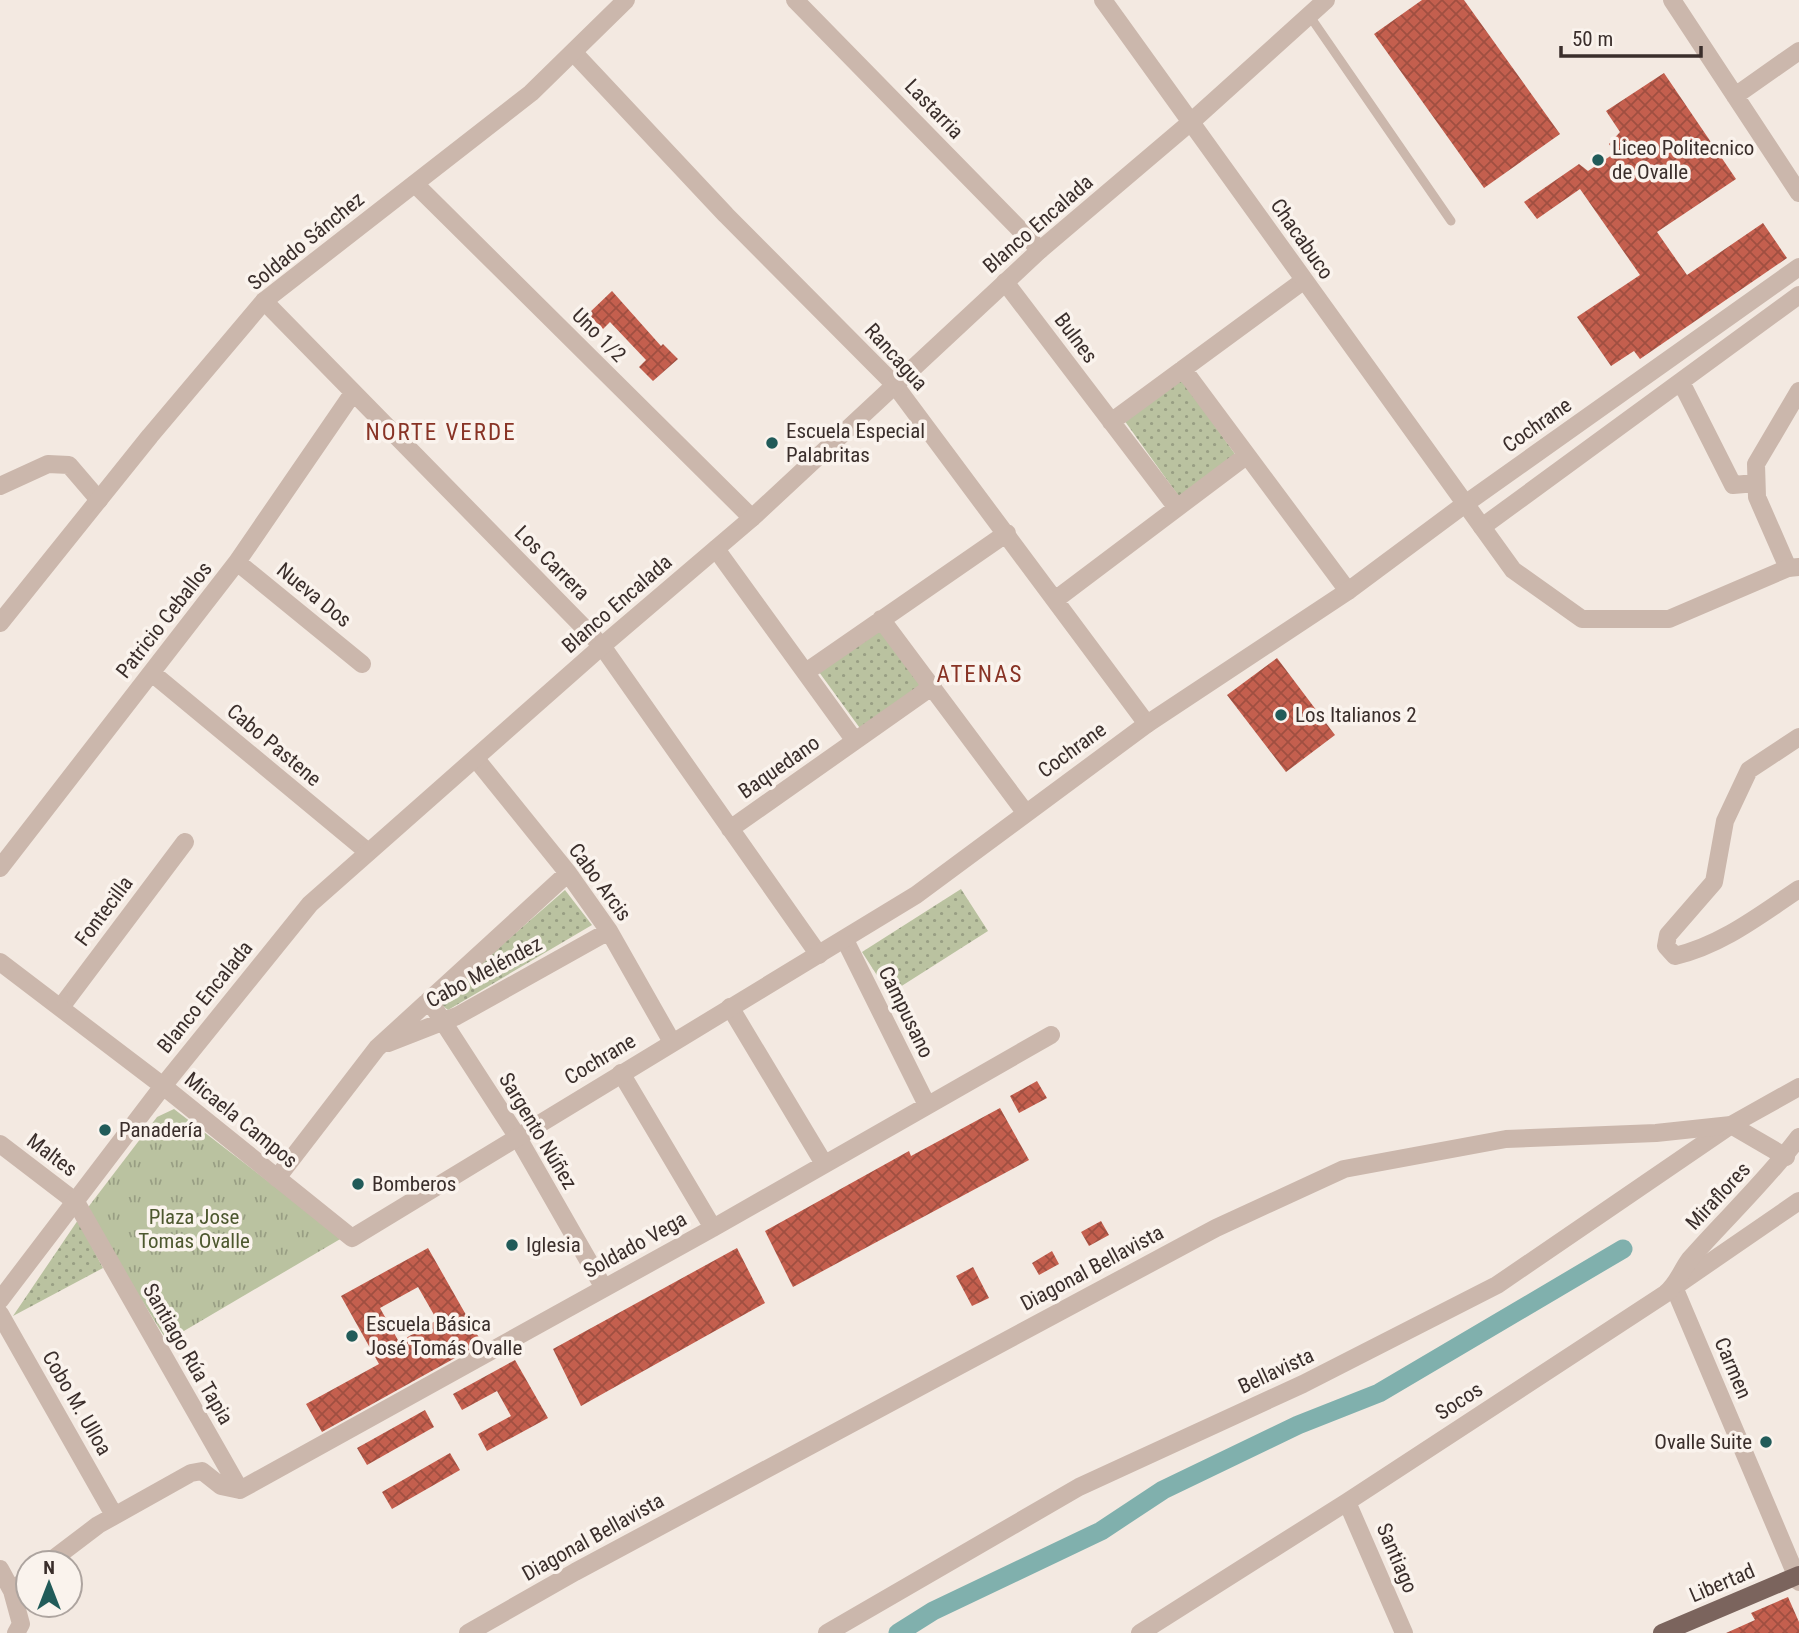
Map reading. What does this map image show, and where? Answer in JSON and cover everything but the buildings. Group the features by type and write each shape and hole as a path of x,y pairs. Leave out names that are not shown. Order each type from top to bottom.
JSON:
{"main road":[{"name":"Libertad","path":"1662,1633 1798,1578"}],"street":[{"name":"Soldado Sánchez","path":"0,623 264,302 531,93 626,0"},
{"name":"Lastarria","path":"795,0 1040,250"},
{"name":"Chacabuco","path":"1103,0 1513,570 1582,619 1669,619 1793,567"},
{"name":"Blanco Encalada","path":"1,1301 163,1086 310,904 602,646 752,518 1040,250 1192,121 1326,0"},
{"path":"1672,0 1799,193"},
{"path":"1735,96 1799,51"},
{"name":"Rancagua","path":"574,53 726,215 894,384 1147,724"},
{"name":"Uno 1/2","path":"415,184 752,518"},
{"name":"Cochrane","path":"352,1238 916,895 1147,724 1348,591 1465,503 1799,267"},
{"path":"1111,422 1303,281"},
{"name":"Bulnes","path":"1006,282 1177,508"},
{"path":"1482,527 1799,295"},
{"name":"Los Carrera","path":"264,302 602,646 819,955"},
{"path":"1184,369 1348,591"},
{"path":"1681,382 1733,485 1756,483"},
{"path":"1793,567 1757,497 1756,464 1799,391"},
{"name":"Patricio Ceballos","path":"0,868 237,562 353,393"},
{"path":"1055,600 1246,456"},
{"path":"0,486 48,464 69,465 99,500"},
{"path":"806,672 1007,533"},
{"name":"Baquedano","path":"716,549 855,741"},
{"name":"Nueva Dos","path":"237,562 362,664"},
{"path":"881,619 1025,812"},
{"name":"Cabo Pastene","path":"152,673 368,852"},
{"name":"Baquedano","path":"730,829 933,686"},
{"path":"1799,737 1749,770 1725,821 1714,882 1668,935 1666,946 1675,956 1700,950 1732,934 1799,889"},
{"name":"Cabo Arcis","path":"476,759 568,873 609,931 672,1042"},
{"name":"Fontecilla","path":"61,1007 185,842"},
{"name":"Cabo Meléndez","path":"277,1178 377,1048 568,873"},
{"name":"Cabo Meléndez","path":"377,1048 444,1021 609,931"},
{"name":"Campusano","path":"845,940 927,1105"},
{"name":"Micaela Campos","path":"0,962 163,1086 352,1238"},
{"name":"Sargento Núñez","path":"429,1000 517,1136 604,1288"},
{"path":"730,1007 823,1163"},
{"name":"Soldado Vega","path":"240,1490 713,1228 1051,1035"},
{"path":"621,1073 713,1228"},
{"path":"1731,1125 1799,1087"},
{"path":"1731,1125 1786,1157"},
{"name":"Diagonal Bellavista","path":"468,1633 587,1565 1216,1228 1344,1169 1506,1139 1656,1132 1731,1125"},
{"name":"Bellavista","path":"827,1633 1079,1487 1303,1384 1497,1285 1731,1125"},
{"name":"Miraflores","path":"1674,1287 1686,1264 1786,1157 1799,1137"},
{"name":"Maltes","path":"0,1144 76,1202"},
{"name":"Socos","path":"1140,1633 1348,1502 1674,1287 1799,1201"},
{"name":"Santiago Rúa Tapia","path":"76,1202 240,1490"},
{"name":"Carmen","path":"1674,1287 1798,1578"},
{"name":"Cobo M. Ulloa","path":"1,1301 114,1515"},
{"path":"67,1549 114,1515 159,1488 202,1471 221,1486 240,1490"},
{"name":"Santiago","path":"1348,1502 1404,1633"},
{"path":"0,1569 12,1591 19,1628"}],"lane":[{"path":"1310,15 1451,221"}],"green space":[{"path":"1182,379 1237,457 1180,498 1124,420"},
{"path":"881,628 923,687 862,731 819,672"},
{"path":"961,889 988,931 889,994 862,952"},
{"path":"565,890 592,925 448,1010 437,1001"},
{"name":"Plaza Jose Tomas Ovalle","path":"174,1109 342,1238 167,1341 86,1210 157,1117"},
{"path":"78,1220 103,1268 13,1316"}],"waterway":[{"path":"898,1633 933,1611 1101,1531 1163,1490 1298,1425 1379,1393 1623,1249"}],"place":[{"name":"Liceo Politecnico de Ovalle","path":"1598,160"},
{"name":"Escuela Especial Palabritas","path":"772,443"},
{"name":"Los Italianos 2","path":"1281,715"},
{"name":"Panadería","path":"105,1130"},
{"name":"Bomberos","path":"358,1184"},
{"name":"Iglesia","path":"512,1245"},
{"name":"Escuela Básica José Tomás Ovalle","path":"352,1336"},
{"name":"Ovalle Suite","path":"1766,1442"}],"district":[{"name":"NORTE VERDE","path":"441,432"},
{"name":"ATENAS","path":"980,674"}]}
